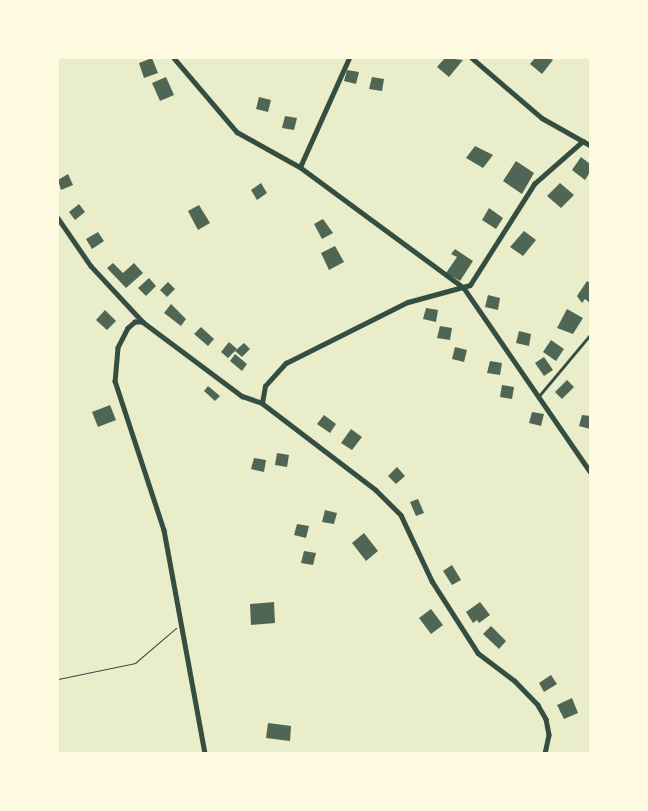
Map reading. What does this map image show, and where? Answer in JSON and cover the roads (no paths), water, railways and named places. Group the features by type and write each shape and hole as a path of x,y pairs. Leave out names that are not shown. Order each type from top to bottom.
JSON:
{"street":[{"path":"174,58 237,132 300,167 464,288 590,471"},
{"path":"300,167 349,58"},
{"path":"472,58 542,118 590,145"},
{"path":"262,403 265,386 286,363 408,302 470,285 534,184 583,142"},
{"path":"58,218 91,266 143,322 242,396 262,403 376,490 401,515 432,581 478,653 515,681 538,705 546,719 549,735 545,754"},
{"path":"143,322 135,322 128,328 118,348 115,381 164,530 205,754"}],"lane":[{"path":"539,396 590,335"}]}
